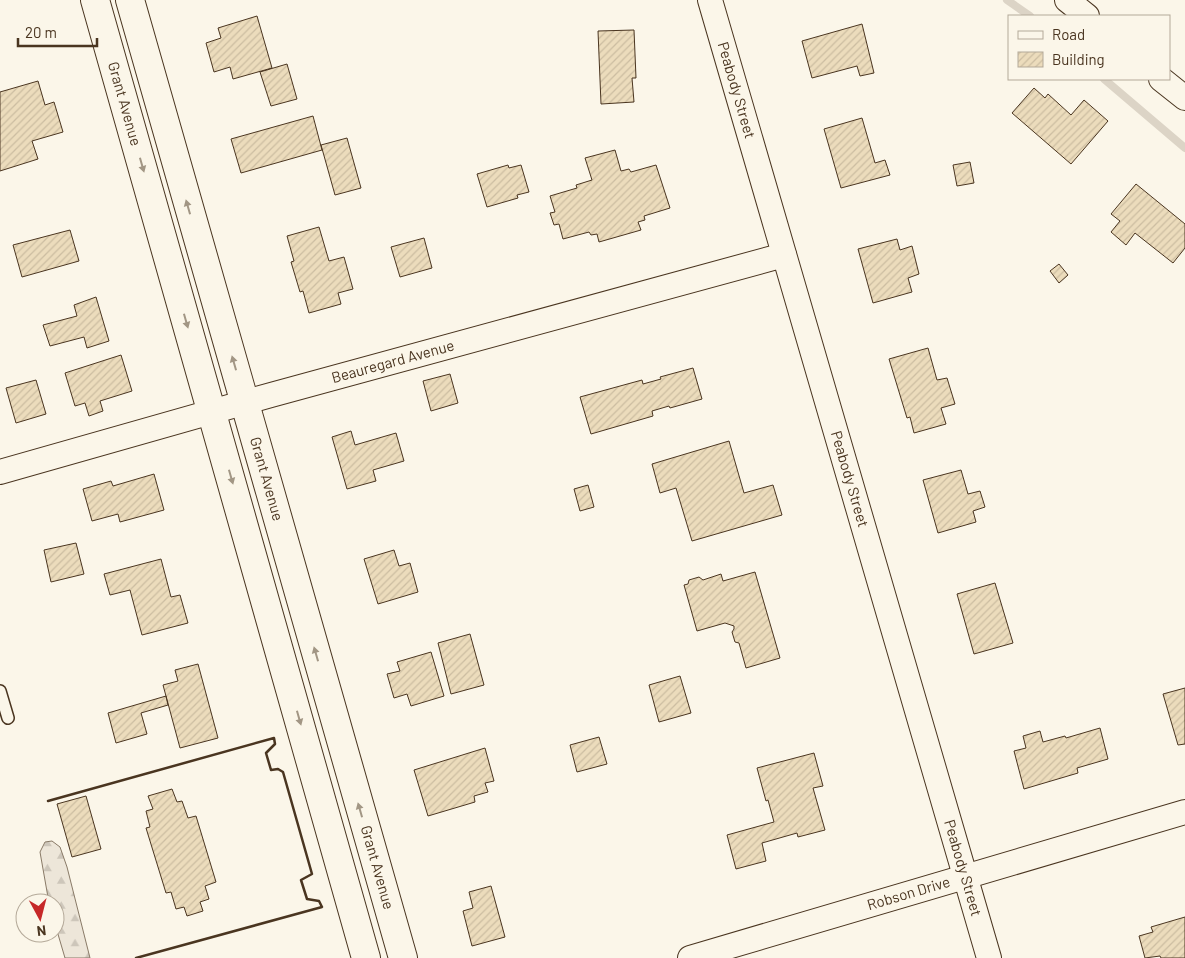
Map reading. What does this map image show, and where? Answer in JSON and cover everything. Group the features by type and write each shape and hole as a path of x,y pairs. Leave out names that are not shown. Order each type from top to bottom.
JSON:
{"main road":[{"name":"Grant Avenue","path":"95,0 366,958"},
{"name":"Grant Avenue","path":"130,0 403,958"}],"street":[{"name":"Peabody Street","path":"710,0 967,877 989,958"},
{"path":"1067,0 1086,15"},
{"path":"1163,80 1185,98"},
{"name":"Beauregard Avenue","path":"0,472 212,411 784,254"},
{"name":"Robson Drive","path":"690,958 1185,812"}],"lane":[{"path":"0,691 8,718"}],"green space":[{"path":"52,841 60,847 67,867 90,958 65,958 61,943 65,943 65,893 47,893 40,852 45,842"}],"building":[{"path":"257,16 272,68 233,79 230,67 214,72 206,43 221,38 218,28"},
{"path":"862,24 874,73 860,76 857,66 812,78 802,41"},
{"path":"634,30 636,78 632,78 634,102 601,104 598,31"},
{"path":"287,64 297,99 271,106 260,72"},
{"path":"38,81 45,105 54,102 63,132 32,141 38,159 0,171 0,92"},
{"path":"1034,88 1045,98 1048,94 1071,115 1084,100 1108,121 1071,164 1012,113"},
{"path":"313,116 322,150 241,173 231,139"},
{"path":"862,118 875,163 885,160 890,175 841,188 824,129"},
{"path":"347,138 361,188 335,195 321,145"},
{"path":"615,150 621,171 629,169 631,172 656,165 670,208 644,216 645,220 638,222 641,230 599,242 597,234 591,235 589,232 563,239 559,224 554,225 550,213 555,212 550,196 577,188 576,185 592,180 585,158"},
{"path":"970,162 974,183 957,186 953,165"},
{"path":"508,165 509,168 521,165 529,192 517,195 518,198 487,207 477,174"},
{"path":"1136,184 1185,224 1185,248 1173,263 1135,233 1126,245 1111,232 1120,221 1111,214"},
{"path":"319,227 329,261 344,257 353,289 338,293 341,304 309,313 303,291 300,292 291,262 294,261 287,236"},
{"path":"70,230 79,261 22,277 13,245"},
{"path":"424,238 432,268 400,277 391,247"},
{"path":"897,239 900,250 912,246 919,274 908,278 912,292 873,303 858,249"},
{"path":"1059,264 1068,275 1059,283 1050,271"},
{"path":"96,297 109,341 87,348 84,337 50,346 43,325 77,316 74,305"},
{"path":"928,348 937,380 947,378 955,404 941,408 946,424 914,433 910,417 907,418 889,359"},
{"path":"121,355 132,391 100,401 103,411 89,416 85,403 75,406 65,373"},
{"path":"693,368 702,399 652,411 653,416 591,434 580,397 642,380 643,384"},
{"path":"450,374 458,403 431,411 423,381"},
{"path":"36,380 46,414 16,423 6,388"},
{"path":"351,431 355,445 396,433 404,461 373,470 376,481 347,489 332,437"},
{"path":"729,441 744,493 773,485 782,515 692,541 676,488 660,493 652,464"},
{"path":"961,470 968,494 980,491 985,507 973,511 976,522 938,533 923,480"},
{"path":"154,474 164,510 120,522 118,514 92,521 83,489 111,481 113,486"},
{"path":"588,485 594,507 580,511 574,489"},
{"path":"76,543 84,574 51,582 44,550"},
{"path":"394,550 399,566 410,563 418,592 378,604 364,559"},
{"path":"161,559 171,597 180,595 188,623 142,635 130,590 110,595 104,574"},
{"path":"755,572 780,658 746,668 739,643 735,642 732,632 734,626 725,623 697,631 684,585 688,584 689,580 699,577 703,580 721,574 723,581"},
{"path":"995,583 1013,643 974,654 957,594"},
{"path":"470,634 484,685 451,694 438,643"},
{"path":"431,652 444,696 411,706 407,694 394,698 387,674 400,671 397,662"},
{"path":"198,664 218,738 180,748 163,685 178,681 175,670"},
{"path":"680,676 691,713 659,722 649,685"},
{"path":"1185,688 1185,744 1178,745 1163,694"},
{"path":"166,696 168,705 141,713 147,734 116,743 108,713"},
{"path":"1100,728 1108,759 1077,768 1078,773 1024,789 1014,751 1026,748 1023,736 1040,731 1043,742 1065,736 1066,738"},
{"path":"599,737 607,764 577,772 570,745"},
{"path":"485,748 494,781 485,783 488,792 474,796 475,802 428,816 414,770"},
{"path":"814,753 823,786 813,788 825,830 798,837 797,833 762,843 766,861 736,869 727,835 774,822 757,768"},
{"path":"172,789 177,802 182,801 188,818 196,816 216,882 205,886 209,899 200,902 203,911 187,916 184,907 176,909 171,892 166,893 146,828 150,827 146,811 153,809 148,796"},
{"path":"86,796 101,849 72,857 57,804"},
{"path":"491,886 505,937 472,946 463,911 473,908 469,892"},
{"path":"1185,917 1185,958 1161,958 1160,956 1145,958 1139,936 1153,932 1151,927"}],"waterway":[{"path":"1007,0 1029,15"},
{"path":"1105,80 1185,148"}],"wall":[{"path":"48,801 274,738 275,744 266,753 271,770 278,769 283,772 312,874 301,880 307,899 319,901 322,907 136,958"}]}
